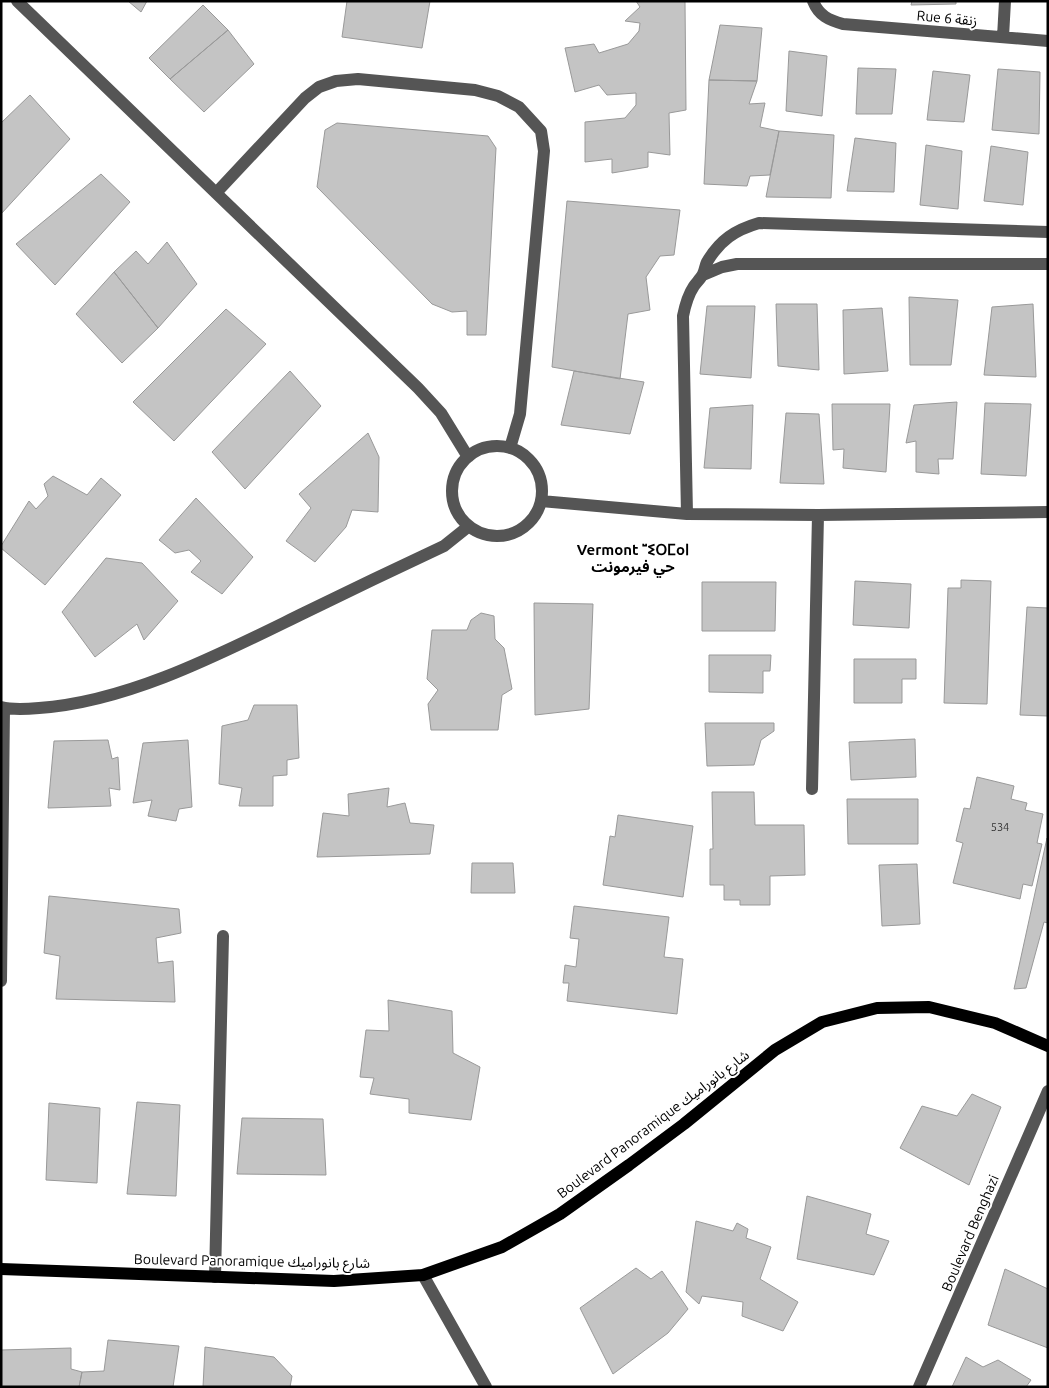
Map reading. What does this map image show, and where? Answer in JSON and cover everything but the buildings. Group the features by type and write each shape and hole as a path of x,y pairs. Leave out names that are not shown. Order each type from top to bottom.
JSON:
{"main road":[{"name":"Boulevard Panoramique شارع بانوراميك","path":"1,1269 334,1281 423,1275 502,1247 560,1214 684,1124 775,1050 822,1022 877,1008 929,1007 995,1023 1048,1046"}],"street":[{"path":"17,1 418,388 441,413 468,457"},
{"name":"Rue 6 زنقة","path":"813,1 817,10 826,19 843,24 1048,41"},
{"path":"1003,37 1006,1"},
{"path":"216,194 304,98 319,87 336,81 358,80 475,90 498,96 519,107 541,131 544,151 520,414 510,448"},
{"path":"687,514 683,316 692,288 703,275 706,263 718,246 741,228 760,223 1048,232"},
{"path":"703,275 722,267 737,264 1048,264"},
{"path":"495,446 510,448 527,458 538,474 542,487 541,501 536,515 526,526 512,534 497,536 482,534 469,526 460,517 454,505 452,492 454,479 459,467 468,457 481,450 495,446"},
{"path":"541,501 687,514 818,515 1048,512"},
{"path":"812,789 818,515"},
{"path":"1,981 2,707 32,708 81,703 122,692 174,672 210,658 444,546 469,526"},
{"path":"215,1277 223,936"},
{"name":"Boulevard Benghazi","path":"919,1387 1048,1091"},
{"path":"423,1275 486,1387"}],"district":[{"name":"Vermont ⵯⵉⵔⵎoⵏ حي فيرمونت","path":"633,558"}]}
